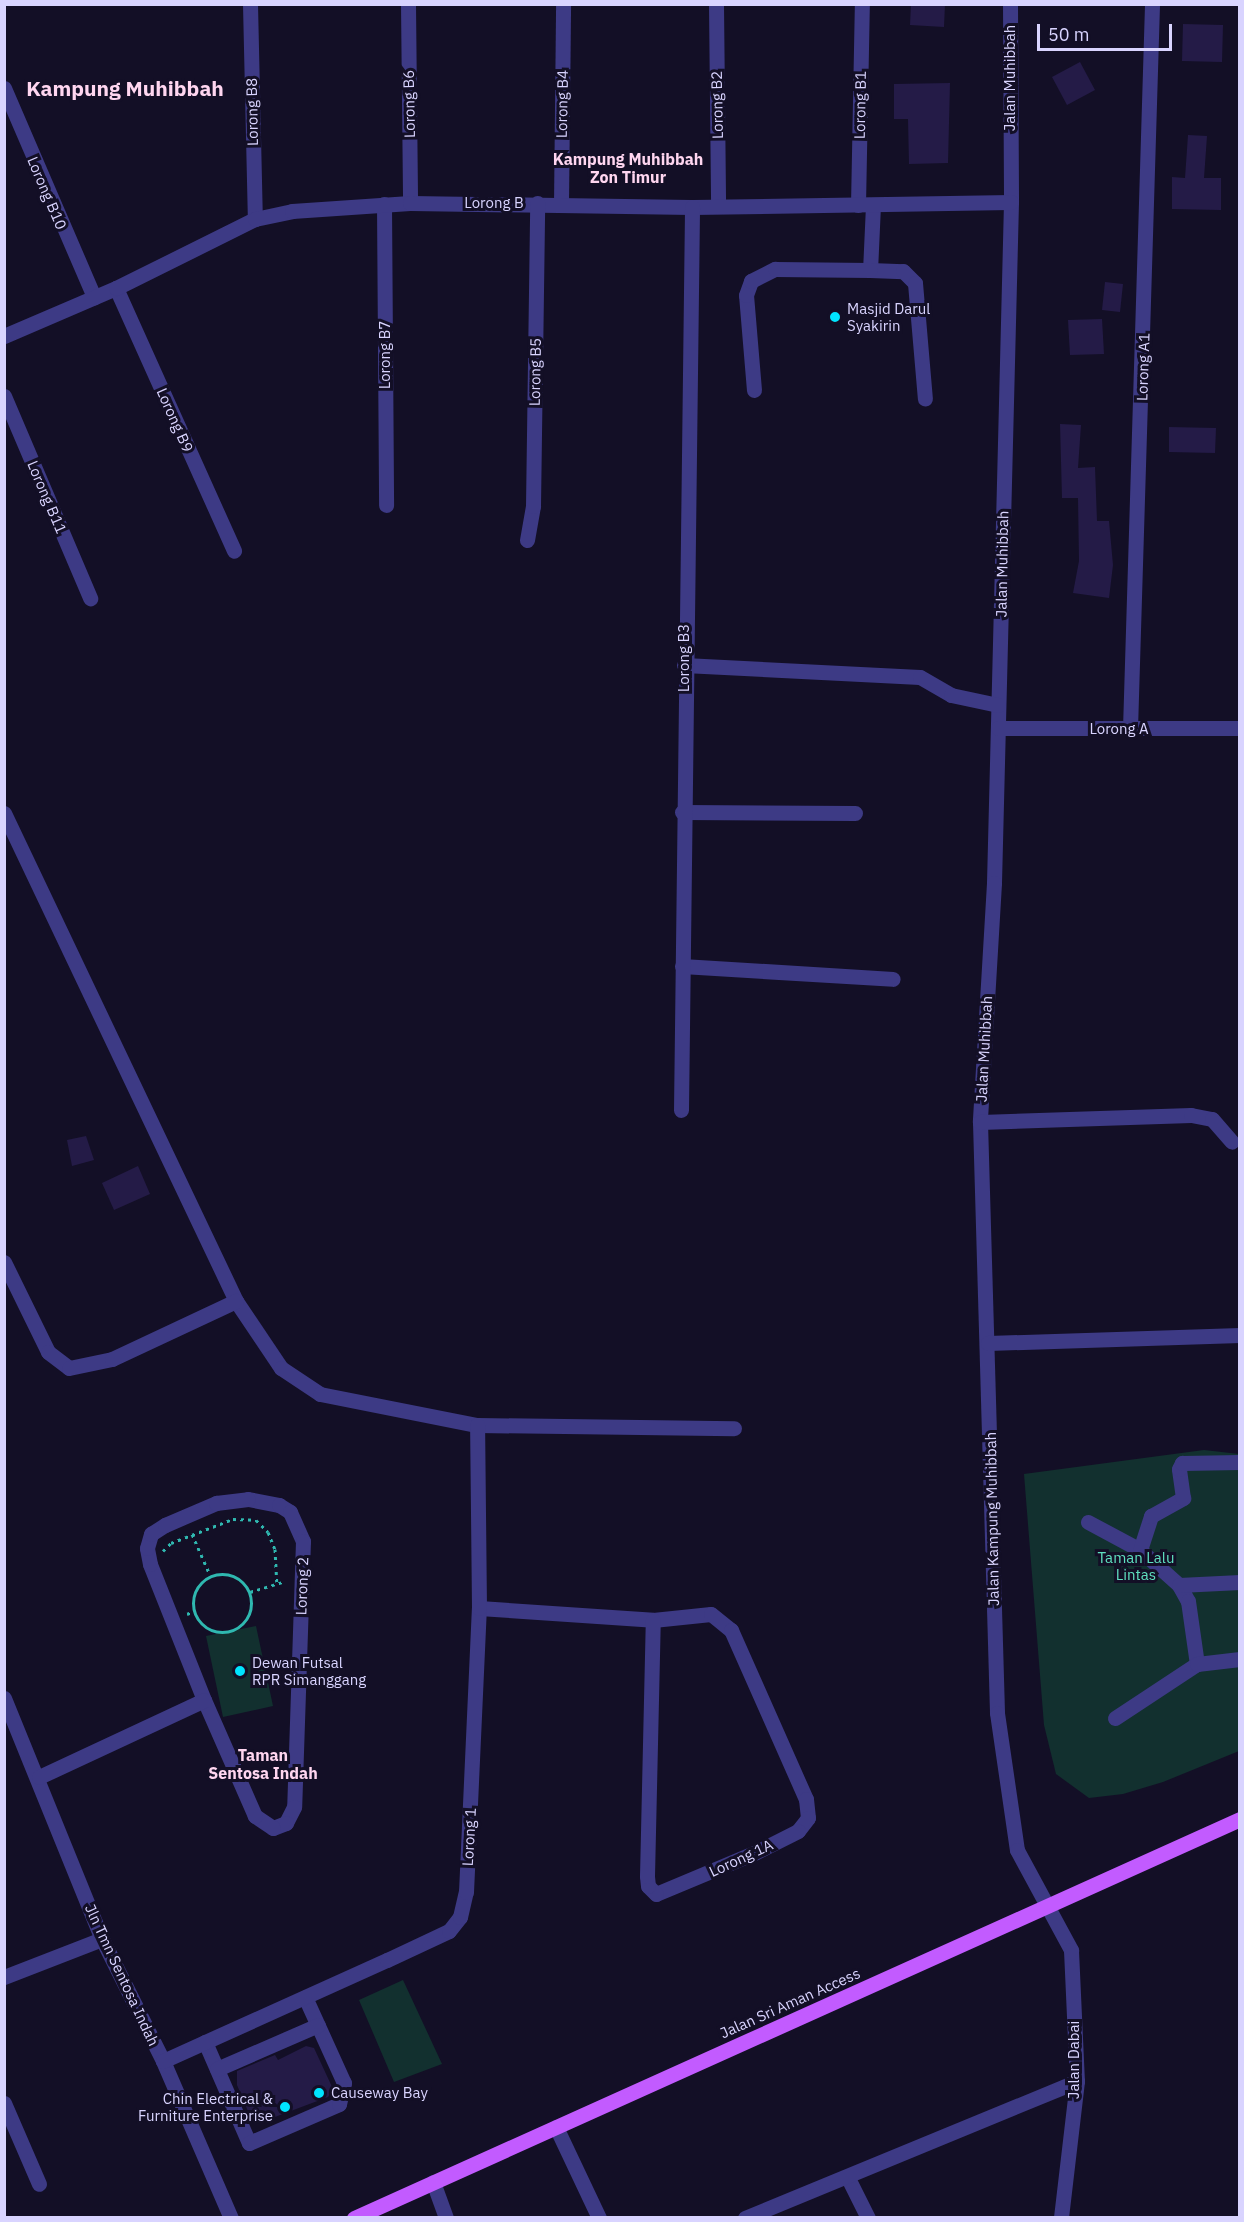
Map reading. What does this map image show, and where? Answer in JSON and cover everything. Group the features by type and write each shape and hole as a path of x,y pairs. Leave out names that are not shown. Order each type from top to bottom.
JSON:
{"main road":[{"name":"Jalan Sri Aman Access","path":"354,2217 1239,1819"}],"street":[{"name":"Lorong B8","path":"250,4 255,219"},
{"name":"Lorong B6","path":"408,4 411,203"},
{"name":"Lorong B4","path":"561,204 563,4"},
{"name":"Lorong B2","path":"716,4 718,205"},
{"name":"Lorong B1","path":"862,4 866,205 870,270"},
{"name":"Jalan Muhibbah","path":"980,1122 994,883 1011,202 1010,4"},
{"name":"Lorong A1","path":"1130,729 1152,4"},
{"name":"Lorong B10","path":"4,88 94,297"},
{"name":"Lorong B","path":"4,336 116,288 255,219 319,208 411,203 692,207 1011,202"},
{"name":"Lorong B5","path":"527,540 533,506 537,203"},
{"name":"Lorong B7","path":"384,204 386,505"},
{"name":"Lorong B3","path":"681,1110 682,812 692,207"},
{"path":"754,390 746,295 751,280 775,269 903,271 913,278 925,399"},
{"name":"Lorong B9","path":"116,288 234,551"},
{"name":"Lorong B11","path":"4,396 90,598"},
{"path":"684,665 920,677 951,695 998,705"},
{"name":"Lorong A","path":"998,728 1239,728"},
{"path":"682,812 855,813"},
{"path":"4,813 236,1300 281,1368 301,1384 320,1394 477,1425 734,1428"},
{"path":"682,966 893,979"},
{"path":"980,1122 1191,1115 1212,1119 1232,1142"},
{"name":"Jalan Kampung Muhibbah","path":"980,1122 997,1713 1017,1850 1047,1907"},
{"path":"4,1262 48,1352 69,1368 112,1359 236,1300"},
{"path":"988,1343 1239,1335"},
{"name":"Lorong 1","path":"163,2061 449,1930 460,1917 466,1892 479,1608 477,1425"},
{"path":"1140,1550 1151,1516 1183,1498 1179,1469 1182,1463 1239,1462"},
{"name":"Lorong 2","path":"248,1499 279,1505 297,1522 303,1541 302,1579 294,1807 286,1823 273,1828 255,1816 204,1700 147,1548 151,1534 184,1516 216,1503 248,1499"},
{"path":"1088,1522 1140,1550 1179,1585 1188,1601 1197,1664"},
{"path":"1179,1585 1239,1582"},
{"name":"Lorong 1A","path":"479,1608 653,1620 711,1614 731,1630 809,1810 804,1827 798,1831 656,1893 648,1886 647,1876 653,1620"},
{"path":"1115,1718 1197,1664 1239,1659"},
{"name":"Jln Tmn Sentosa Indah","path":"4,1698 39,1777 102,1939 163,2061 231,2217"},
{"path":"39,1777 204,1700"},
{"name":"Jalan Dabai","path":"1047,1907 1071,1950 1077,2081 1061,2217"},
{"path":"4,1977 102,1939"},
{"path":"205,2042 249,2143 339,2104 344,2083 305,1997"},
{"path":"217,2069 318,2025"},
{"path":"745,2217 848,2178 1077,2081"},
{"path":"4,2103 39,2184"},
{"path":"556,2127 599,2217"},
{"path":"848,2178 868,2217"},
{"path":"433,2182 446,2217"}],"path":[{"path":"184,1516 210,1575"},
{"path":"164,1560 163,1552 171,1544 233,1519 256,1520 268,1532 275,1549 278,1582"},
{"path":"229,1574 250,1592 251,1611 232,1630 213,1631 198,1620 194,1611 197,1586 210,1575 229,1574"},
{"path":"250,1592 278,1582 302,1579"},
{"path":"181,1605 185,1615 194,1611"}],"green space":[{"name":"Taman Lalu Lintas","path":"1204,1450 1239,1454 1239,1751 1163,1782 1123,1794 1089,1798 1056,1774 1044,1725 1024,1474"},
{"name":"Dewan Futsal RPR Simanggang","path":"256,1626 273,1706 223,1717 206,1636"},
{"path":"403,1980 442,2064 394,2082 359,2000"}],"building":[{"path":"911,4 945,4 944,27 910,25"},
{"path":"1183,24 1223,25 1222,62 1182,61"},
{"path":"1080,62 1095,90 1067,105 1052,77"},
{"path":"950,83 948,163 909,164 908,119 894,119 894,84"},
{"path":"1188,135 1207,136 1204,178 1221,178 1221,210 1172,209 1172,177 1185,178"},
{"path":"1105,282 1123,284 1120,312 1102,310"},
{"path":"1102,319 1104,354 1070,355 1068,320"},
{"path":"1060,424 1081,425 1078,468 1095,467 1097,521 1109,521 1113,565 1109,598 1073,593 1079,561 1078,498 1062,498"},
{"path":"1169,427 1216,428 1215,453 1169,452"},
{"path":"86,1136 94,1160 72,1166 67,1140"},
{"path":"138,1166 150,1194 114,1210 102,1183"},
{"path":"306,2046 314,2048 333,2089 328,2097 259,2123 252,2121 237,2085 237,2071 275,2055 278,2060"}],"place":[{"name":"Masjid Darul Syakirin","path":"835,317"},
{"name":"Dewan Futsal RPR Simanggang","path":"240,1671"},
{"name":"Causeway Bay","path":"319,2093"},
{"name":"Chin Electrical & Furniture Enterprise","path":"285,2107"}],"district":[{"name":"Kampung Muhibbah","path":"125,88"},
{"name":"Kampung Muhibbah Zon Timur","path":"628,168"},
{"name":"Taman Sentosa Indah","path":"263,1764"}]}
